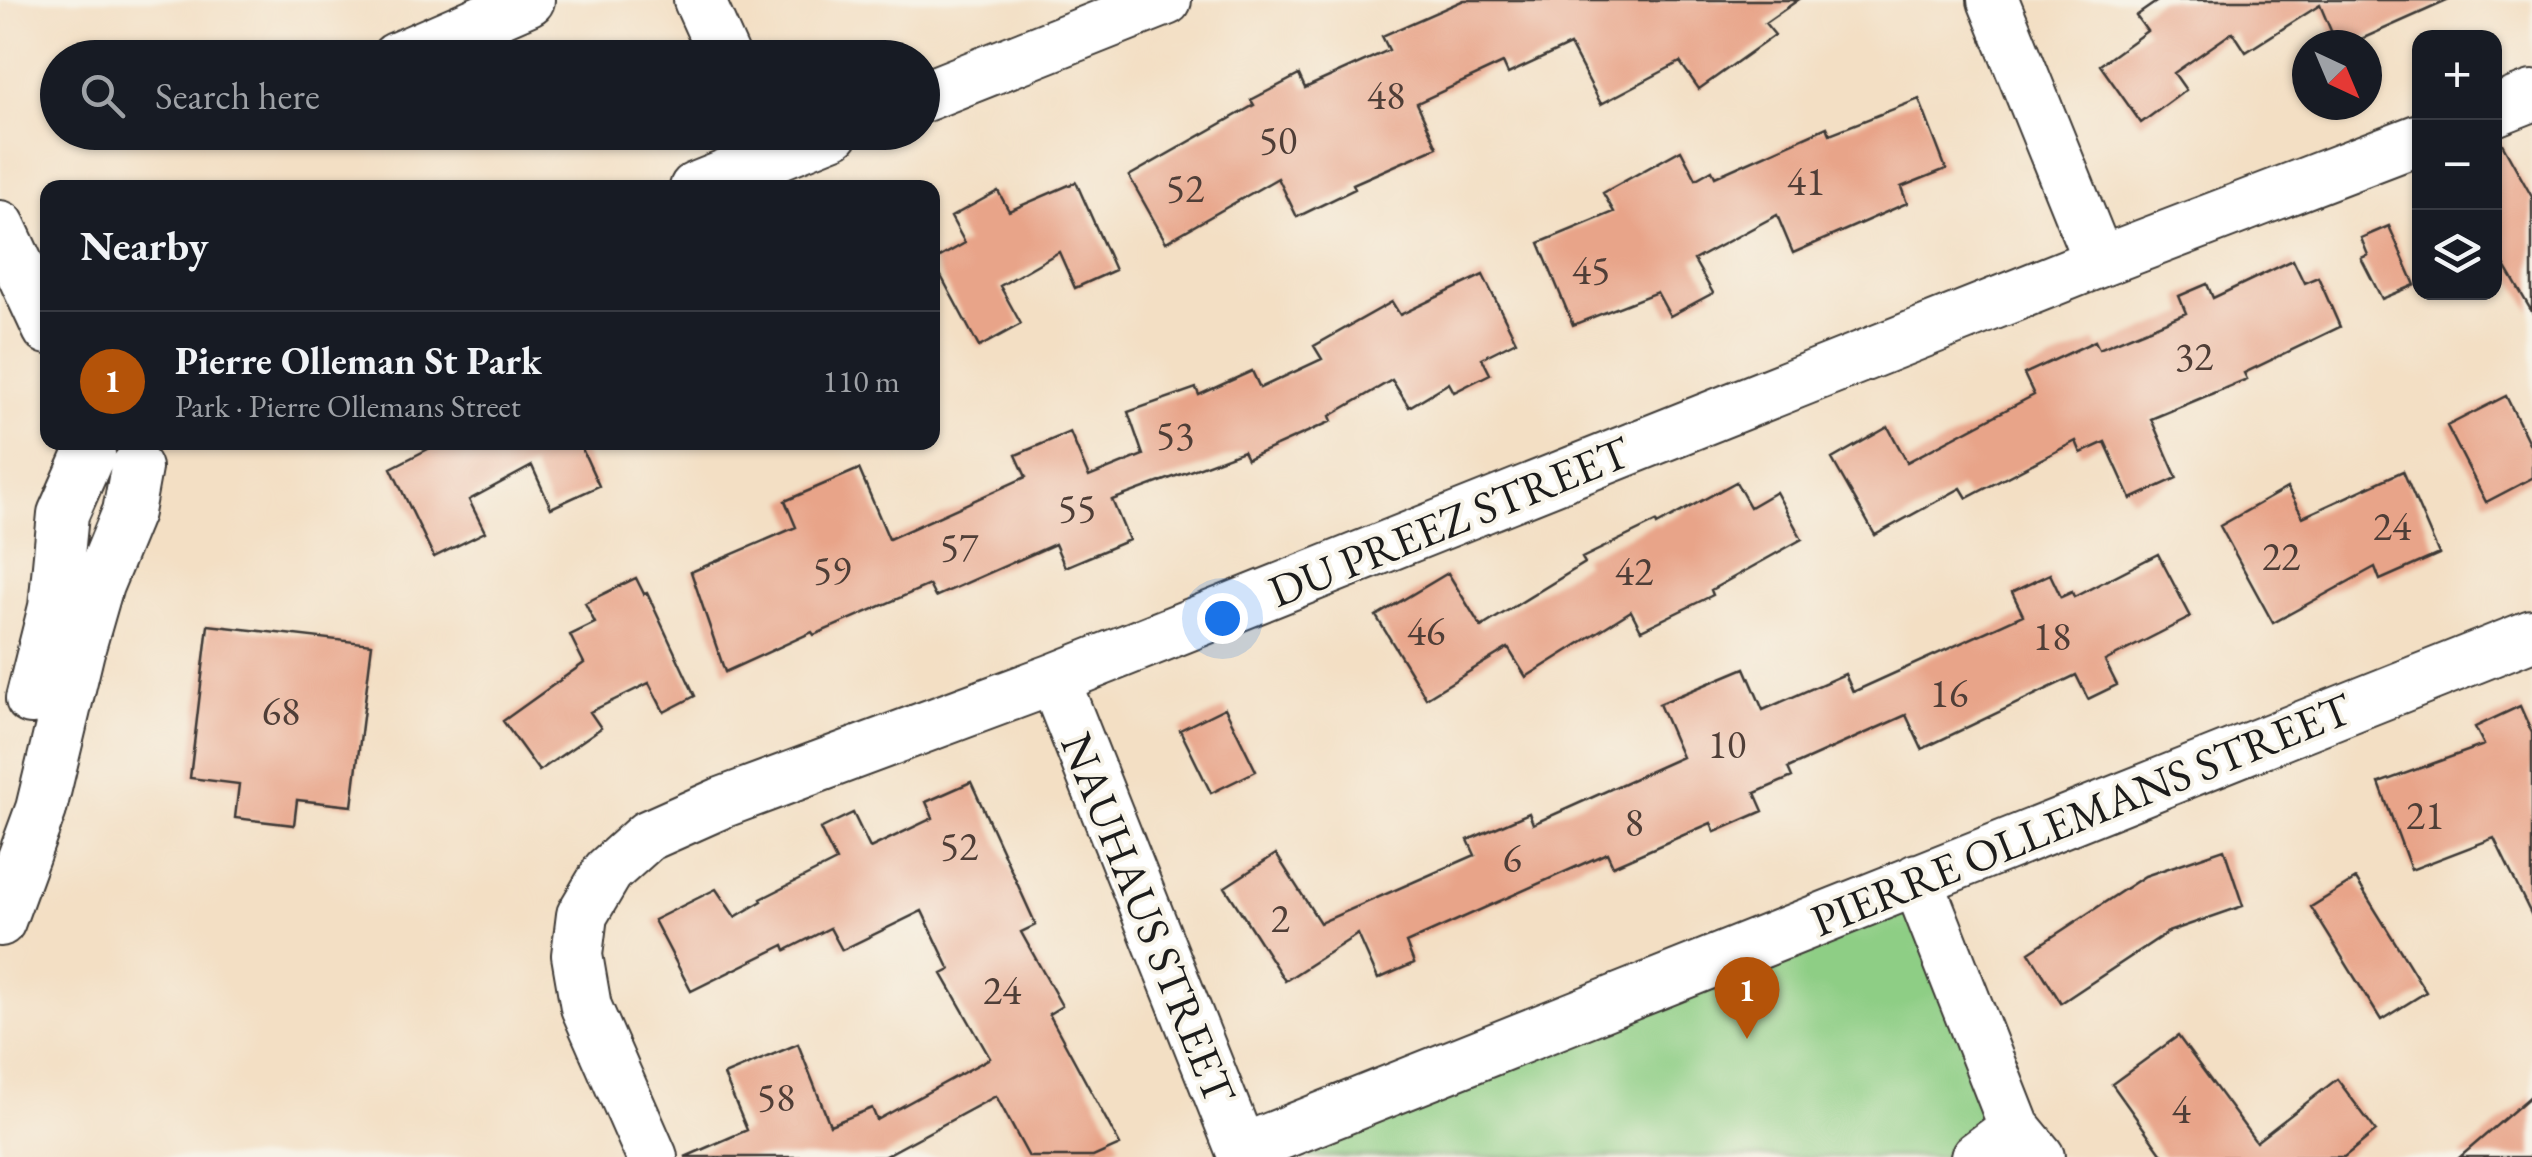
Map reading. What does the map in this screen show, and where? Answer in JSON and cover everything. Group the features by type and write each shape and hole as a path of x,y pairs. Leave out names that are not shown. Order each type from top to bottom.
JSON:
{"street":[{"path":"437,40 529,0"},
{"path":"700,0 717,40"},
{"path":"940,90 1166,0"},
{"path":"1993,0 2099,262"},
{"path":"2502,108 2532,96"},
{"name":"DU PREEZ STREET","path":"652,1157 586,1008 577,955 582,915 608,871 647,836 682,818 1054,679 2099,262 2412,143"},
{"path":"708,180 757,150"},
{"path":"0,226 40,312"},
{"path":"0,846 6,804 54,607 63,514 131,451"},
{"path":"0,921 40,808 98,585 128,512 131,451"},
{"name":"PIERRE OLLEMANS STREET","path":"1242,1154 1916,879 2532,635"},
{"name":"NAUHAUS STREET","path":"1054,679 1242,1154"},
{"path":"1916,879 2027,1142 1976,1157"}],"green space":[{"path":"1907,886 1997,1125 1950,1157 1260,1157"}],"building":[{"path":"1464,0 1798,0 1765,23 1775,35 1699,89 1680,62 1601,104 1570,45 1508,74 1503,63 1417,103 1437,147 1353,184 1355,189 1297,217 1278,178 1166,242 1129,176 1254,105 1251,100 1299,75 1305,88 1389,50 1382,36"},
{"path":"2159,0 2449,0 2382,30 2331,30 2320,5 2246,52 2233,32 2174,73 2186,90 2141,123 2100,65 2147,31 2136,16"},
{"path":"1919,99 1946,169 1901,187 1907,203 1793,253 1777,215 1694,260 1713,293 1670,316 1657,292 1573,325 1539,243 1614,212 1603,193 1681,150 1696,179 1712,170 1715,177 1827,127 1830,134"},
{"path":"2502,143 2532,197 2532,312 2502,261"},
{"path":"1076,182 1115,270 1075,288 1059,252 1000,286 1021,324 979,347 940,274 940,257 965,243 951,217 998,191 1009,211"},
{"path":"2389,226 2412,286 2382,299 2361,258 2368,255 2361,238"},
{"path":"2293,260 2304,283 2318,277 2340,327 2244,373 2247,379 2151,419 2177,478 2131,499 2105,442 2081,453 2076,441 1967,498 1961,488 1875,535 1832,459 1888,427 1907,462 2034,395 2024,374 2095,341 2099,349 2186,313 2179,296 2207,284 2213,298"},
{"path":"1483,275 1516,341 1482,358 1490,374 1454,392 1449,383 1409,407 1392,380 1330,416 1332,421 1247,459 1243,451 1112,500 1129,540 1065,567 1055,544 935,597 929,585 725,672 691,572 796,527 785,501 859,469 889,539 1026,477 1016,455 1070,432 1089,477 1143,455 1128,412 1196,388 1199,395 1252,371 1260,388 1322,359 1314,346 1392,302 1400,315"},
{"path":"2506,396 2532,449 2532,478 2486,502 2447,426"},
{"path":"426,450 583,450 599,486 551,508 532,466 469,500 485,532 434,557 391,468"},
{"path":"2403,471 2439,554 2380,580 2375,567 2273,623 2220,526 2287,488 2303,517"},
{"path":"1736,482 1750,507 1776,492 1802,539 1711,590 1713,595 1641,630 1631,611 1526,677 1508,648 1426,698 1376,616 1448,573 1481,627 1585,563 1582,558 1656,522 1657,525"},
{"path":"2158,554 2191,617 2105,661 2117,685 2088,699 2076,675 1922,749 1906,715 1788,768 1792,777 1755,793 1763,811 1715,832 1711,823 1613,866 1607,853 1406,943 1414,963 1378,979 1358,934 1285,981 1225,887 1276,854 1320,923 1475,855 1468,840 1529,813 1533,824 1682,757 1659,704 1745,668 1763,710 1845,674 1853,692 2023,615 2012,592 2050,574 2061,597 2072,592 2074,597"},
{"path":"636,578 644,594 647,593 695,696 664,712 649,683 590,712 601,728 539,771 503,721 584,663 570,635 595,623 585,603"},
{"path":"208,625 372,644 352,806 297,800 294,825 235,818 239,784 190,778"},
{"path":"2520,706 2532,733 2532,916 2494,838 2411,870 2379,783 2484,745 2475,727"},
{"path":"1225,708 1256,771 1211,793 1180,730"},
{"path":"971,782 1036,925 1021,932 1062,1006 1049,1014 1120,1145 1093,1157 1029,1157 996,1096 883,1157 685,1157 747,1130 724,1075 798,1044 830,1125 872,1108 877,1120 990,1058 942,974 950,970 922,911 842,950 830,928 786,950 784,945 691,991 654,920 716,889 735,917 761,899 836,861 820,829 853,813 870,848 933,818 926,802"},
{"path":"2224,849 2243,906 2168,932 2061,1003 2029,952 2145,876"},
{"path":"2356,879 2426,992 2381,1020 2311,907"},
{"path":"2178,1036 2256,1142 2337,1079 2376,1131 2344,1157 2164,1157 2112,1084"},
{"path":"2532,1095 2532,1157 2460,1157"}],"place":[{"name":"Pierre Olleman St Park","path":"1747,1039"}]}
